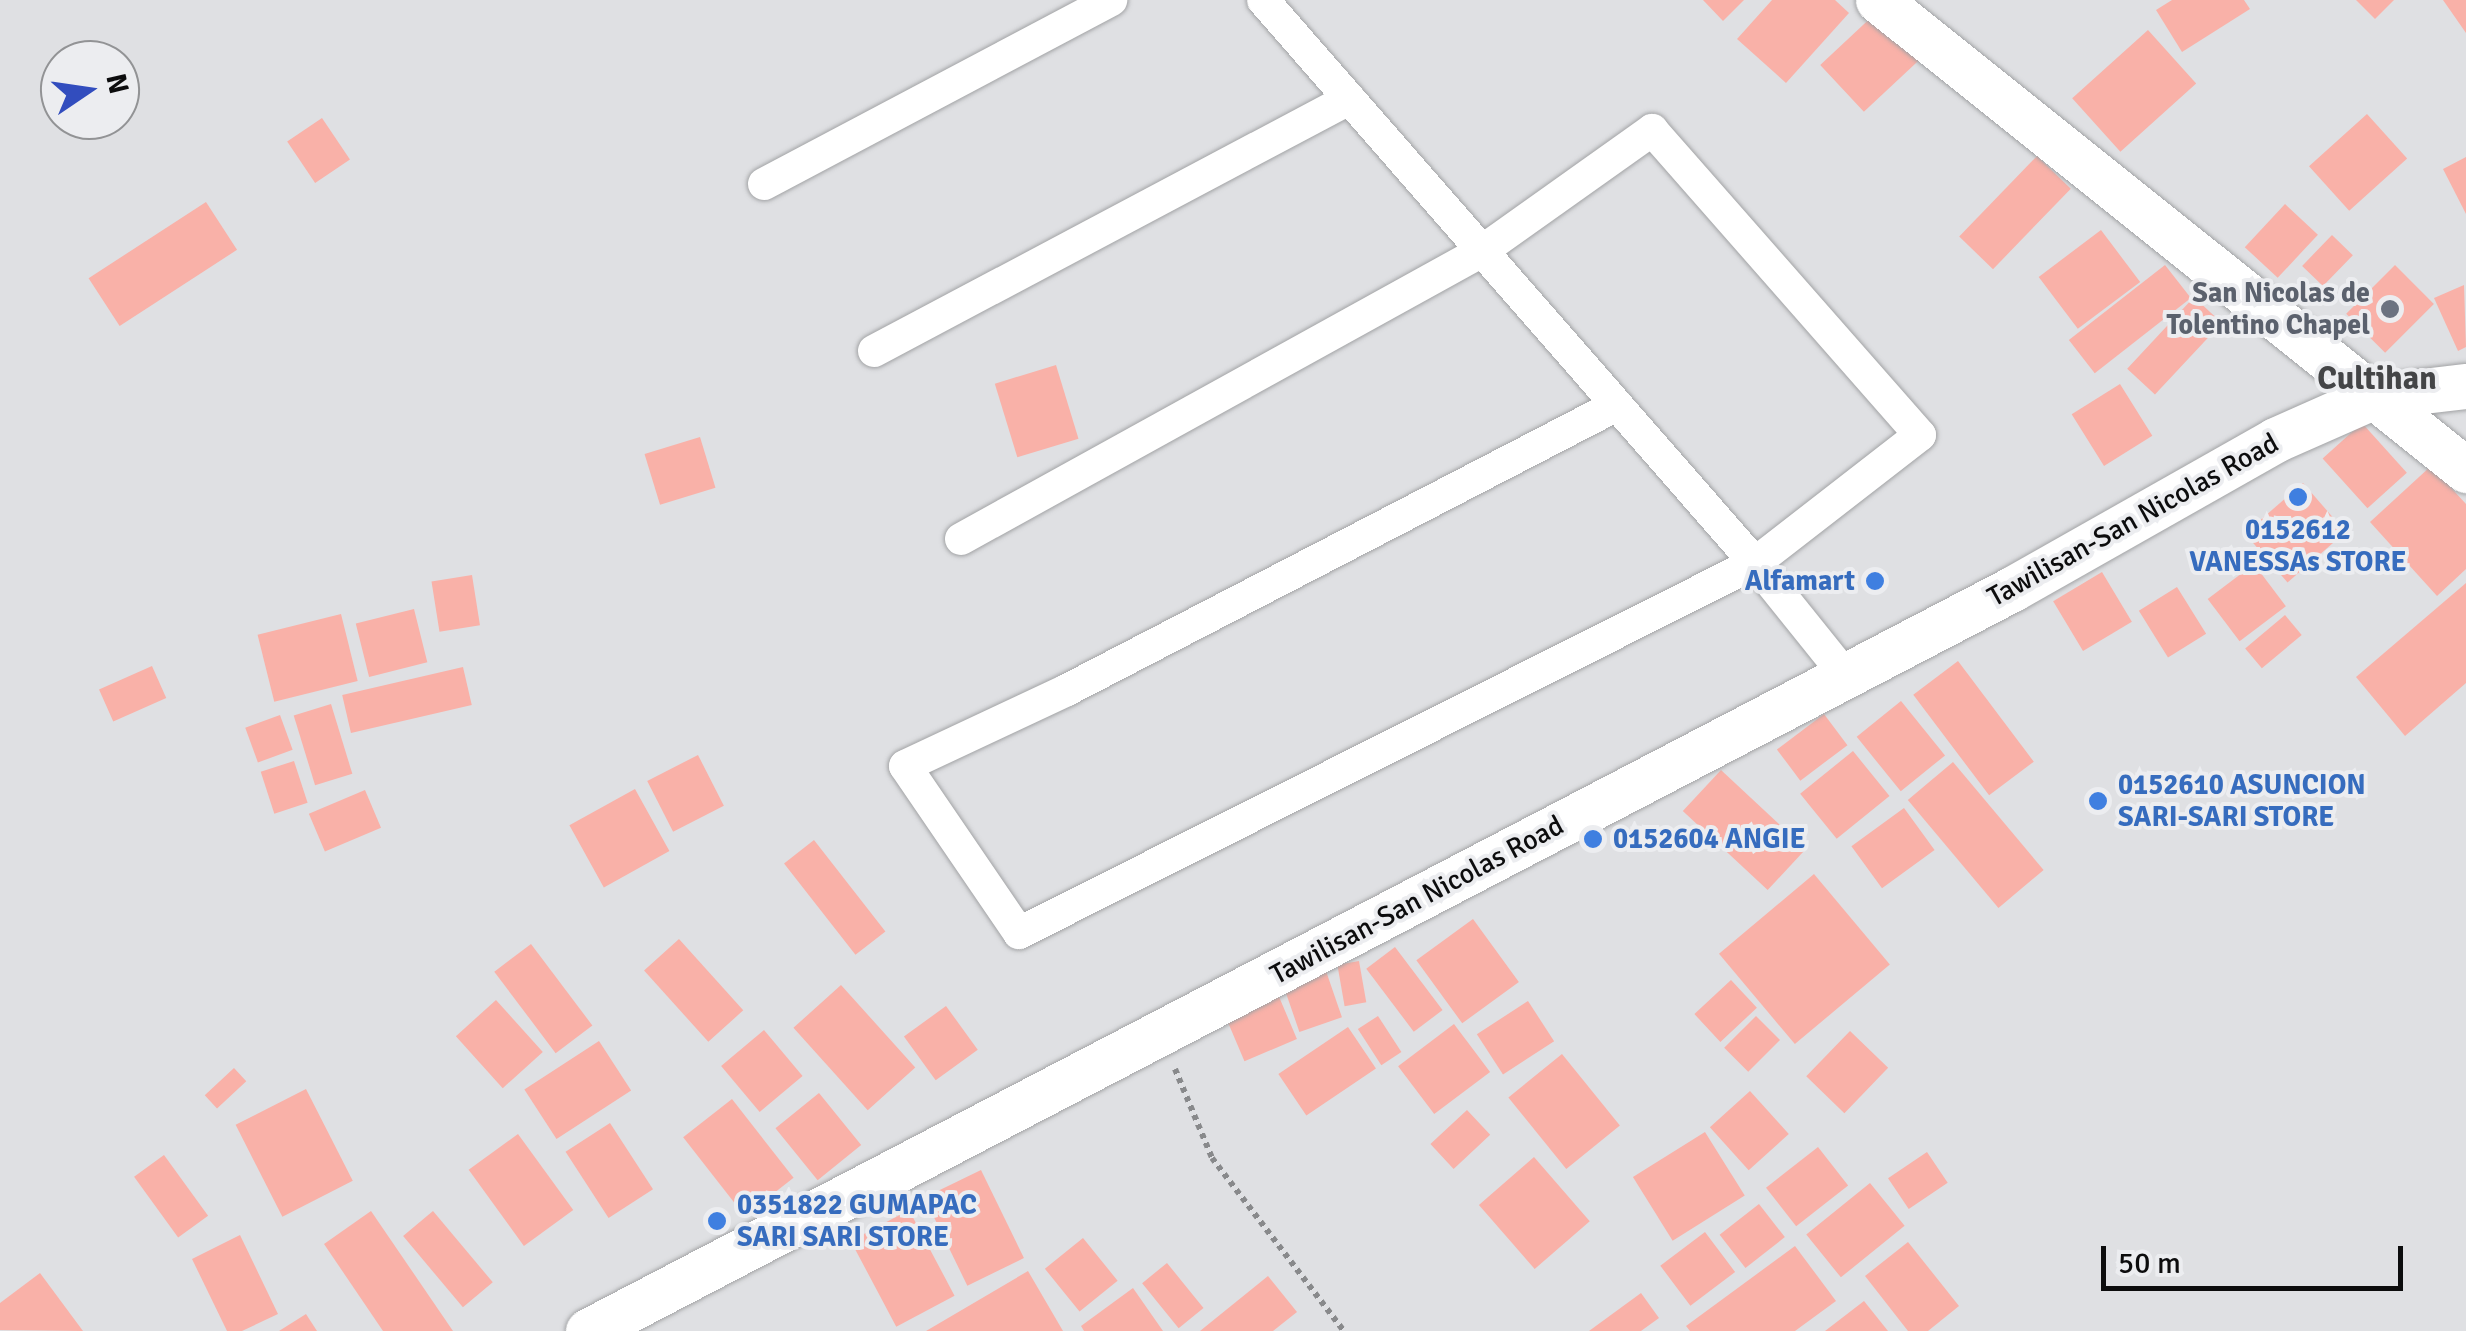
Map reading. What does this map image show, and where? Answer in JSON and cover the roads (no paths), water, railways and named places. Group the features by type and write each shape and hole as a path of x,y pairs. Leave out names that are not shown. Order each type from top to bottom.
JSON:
{"main road":[{"path":"1878,0 2466,470"},
{"name":"Tawilisan-San Nicolas Road","path":"588,1331 2012,590 2274,440 2372,397 2466,386"}],"street":[{"path":"764,184 1111,0"},
{"path":"1263,0 1754,563 1845,676"},
{"path":"874,351 1349,99"},
{"path":"961,538 1482,251 1652,130 1920,435 1754,563 1019,933 904,766 1067,690 1617,405"}],"place":[{"name":"San Nicolas de Tolentino Chapel","path":"2390,309"},
{"name":"0152612 VANESSAs STORE","path":"2298,497"},
{"name":"Alfamart","path":"1875,581"},
{"name":"0152610 ASUNCION SARI-SARI STORE","path":"2098,801"},
{"name":"0152604 ANGIE","path":"1593,839"},
{"name":"0351822 GUMAPAC SARI SARI STORE","path":"717,1221"}],"district":[{"name":"Cultihan","path":"2377,379"}]}
